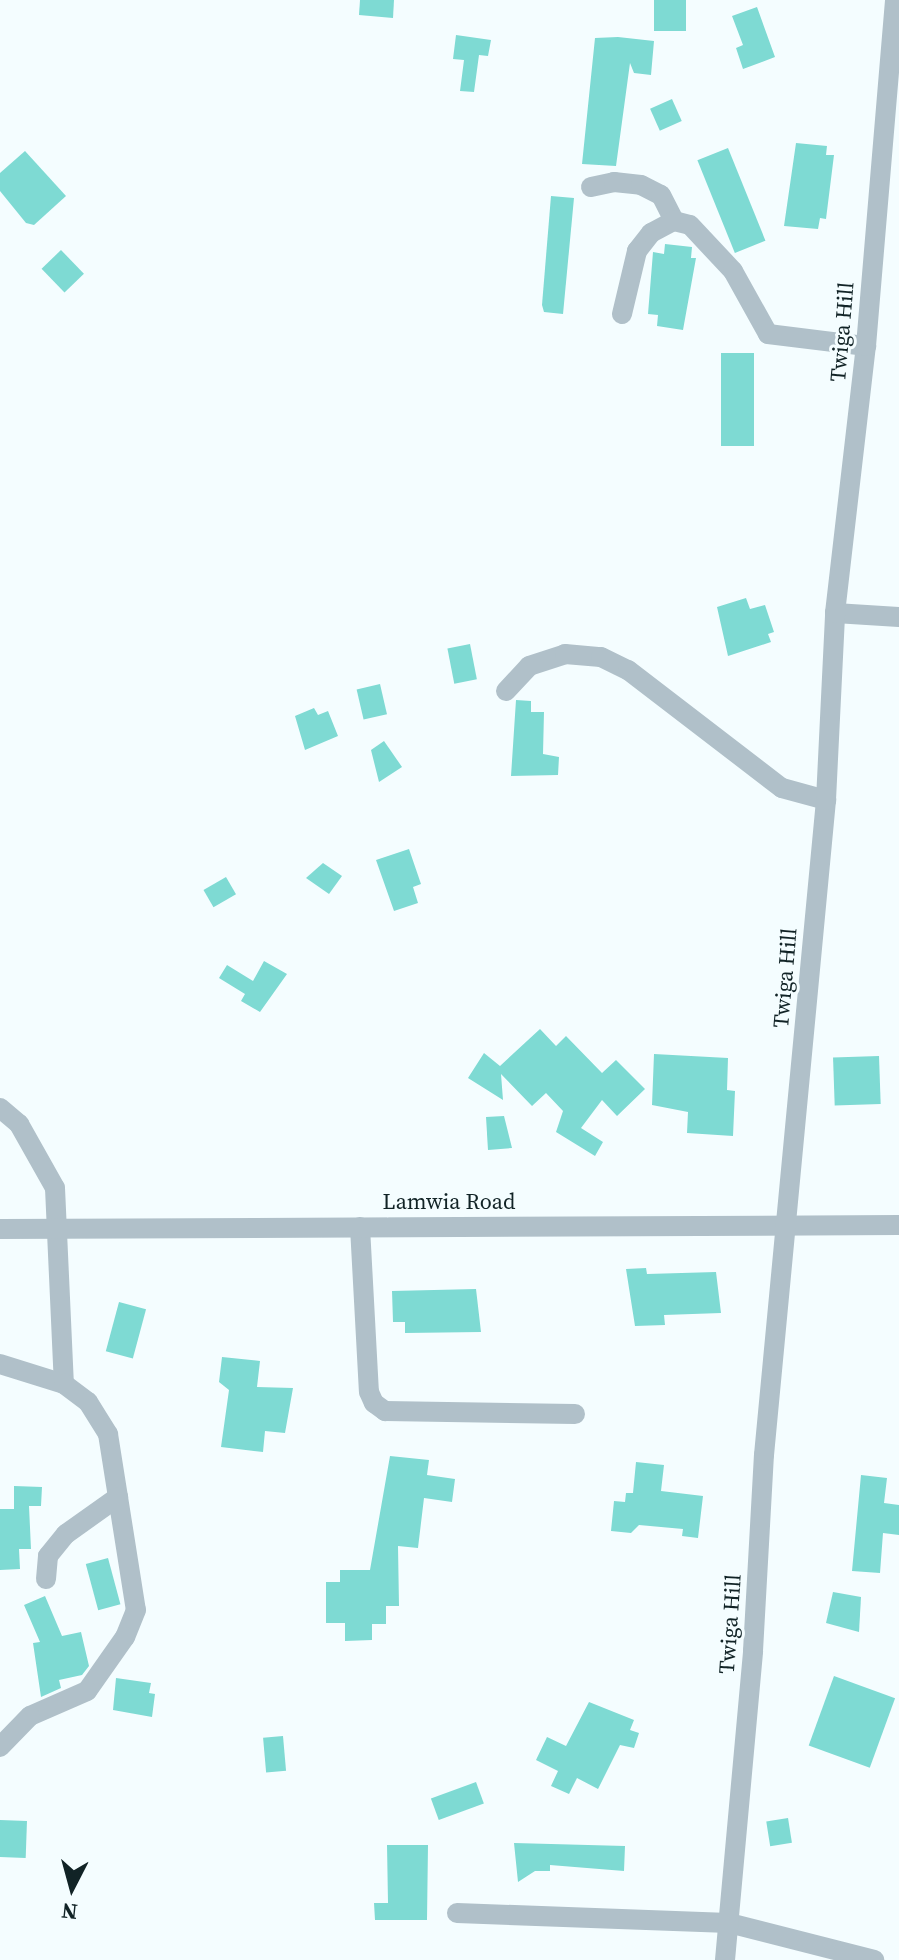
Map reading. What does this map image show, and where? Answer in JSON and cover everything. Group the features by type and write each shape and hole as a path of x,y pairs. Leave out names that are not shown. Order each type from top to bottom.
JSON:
{"street":[{"name":"Twiga Hill","path":"725,1960 764,1455 789,1224 826,800 835,613 866,346 895,0"},
{"path":"591,187 614,182 641,185 661,195 674,221"},
{"path":"622,314 637,251 651,233 674,221 690,225 733,271 768,334 866,346"},
{"path":"835,613 899,617"},
{"path":"506,691 529,666 565,654 601,657 628,670 782,788 826,800"},
{"path":"0,1108 19,1124 50,1178 58,1229 64,1384"},
{"name":"Lamwia Road","path":"0,1229 899,1225"},
{"path":"360,1227 369,1392 374,1403 385,1411 575,1414"},
{"path":"0,1364 64,1384 88,1402 108,1434 134,1575 136,1610 125,1637 87,1691 30,1716 0,1747"},
{"path":"46,1579 48,1556 66,1534 118,1497"},
{"path":"457,1913 729,1923 874,1960"}],"building":[{"path":"360,0 394,0 393,18 359,15"},
{"path":"654,0 686,0 686,31 654,31"},
{"path":"757,7 775,57 743,69 736,48 743,45 732,16"},
{"path":"456,35 491,40 488,56 479,55 474,92 460,91 464,60 453,59"},
{"path":"595,38 654,41 651,75 634,73 630,63 616,166 582,164"},
{"path":"672,99 682,121 660,131 650,109"},
{"path":"796,143 827,146 826,155 834,155 826,219 820,218 818,229 784,226"},
{"path":"728,148 765,241 735,253 697,160"},
{"path":"25,151 66,196 34,225 26,223 0,191 0,173"},
{"path":"551,196 574,198 563,314 544,312 542,305"},
{"path":"665,244 692,247 691,258 696,258 683,330 657,326 658,315 648,314 653,252 664,254"},
{"path":"61,250 84,274 65,292 42,269"},
{"path":"721,353 754,353 754,446 721,446"},
{"path":"746,598 750,609 765,605 774,632 768,634 771,642 728,656 717,607"},
{"path":"470,644 477,679 454,684 447,648"},
{"path":"380,684 387,714 364,720 357,689"},
{"path":"516,700 531,701 531,712 544,712 543,754 559,757 558,775 511,776"},
{"path":"314,708 318,715 328,711 338,736 305,750 295,716"},
{"path":"384,741 402,767 379,782 371,750"},
{"path":"409,849 421,884 413,887 418,903 394,911 376,860"},
{"path":"323,863 342,876 329,894 306,878"},
{"path":"226,877 236,894 213,907 203,890"},
{"path":"264,961 287,974 260,1012 241,1001 245,994 219,978 227,965 253,981"},
{"path":"540,1029 556,1046 566,1036 602,1073 616,1060 645,1089 617,1116 602,1100 581,1128 603,1142 595,1156 556,1132 563,1111 546,1093 532,1106 501,1074 503,1100 468,1078 484,1053 500,1066"},
{"path":"654,1054 728,1058 727,1090 735,1091 733,1136 687,1133 688,1112 652,1105"},
{"path":"879,1056 881,1104 835,1106 833,1058"},
{"path":"504,1116 512,1148 488,1150 486,1117"},
{"path":"646,1268 647,1274 716,1272 721,1313 664,1315 665,1325 635,1326 626,1269"},
{"path":"476,1289 481,1332 405,1333 405,1322 393,1322 392,1291"},
{"path":"119,1302 146,1309 133,1359 106,1351"},
{"path":"222,1357 260,1361 257,1387 293,1388 285,1433 265,1431 263,1452 221,1447 229,1390 219,1382"},
{"path":"390,1456 429,1460 427,1475 455,1479 452,1502 424,1498 418,1548 398,1546 399,1606 386,1606 386,1624 372,1624 372,1640 345,1641 345,1623 326,1623 326,1582 340,1582 340,1570 370,1570"},
{"path":"636,1462 664,1465 661,1491 703,1496 698,1538 682,1536 683,1529 639,1525 631,1533 611,1531 614,1501 625,1502 626,1493 633,1493"},
{"path":"861,1475 887,1478 884,1503 899,1505 899,1535 883,1533 880,1573 852,1571"},
{"path":"14,1486 42,1487 41,1506 29,1506 31,1549 19,1549 20,1569 0,1570 0,1509 14,1509"},
{"path":"108,1558 120,1604 98,1610 86,1564"},
{"path":"833,1592 861,1597 859,1632 826,1623"},
{"path":"45,1596 62,1636 81,1632 89,1666 82,1675 59,1680 61,1688 41,1697 33,1643 40,1642 24,1605"},
{"path":"834,1676 895,1698 870,1768 809,1746"},
{"path":"116,1678 151,1683 149,1693 155,1694 152,1717 113,1710"},
{"path":"589,1702 634,1720 630,1730 639,1733 634,1748 620,1745 598,1789 577,1778 569,1794 551,1786 558,1771 536,1760 547,1737 566,1746"},
{"path":"283,1736 286,1771 266,1773 263,1738"},
{"path":"476,1782 484,1804 439,1820 431,1798"},
{"path":"788,1818 792,1843 770,1846 766,1821"},
{"path":"0,1820 27,1821 26,1858 0,1857"},
{"path":"514,1843 625,1846 624,1871 550,1865 550,1871 535,1871 518,1882"},
{"path":"387,1845 428,1845 427,1920 375,1920 374,1903 388,1903"}]}
